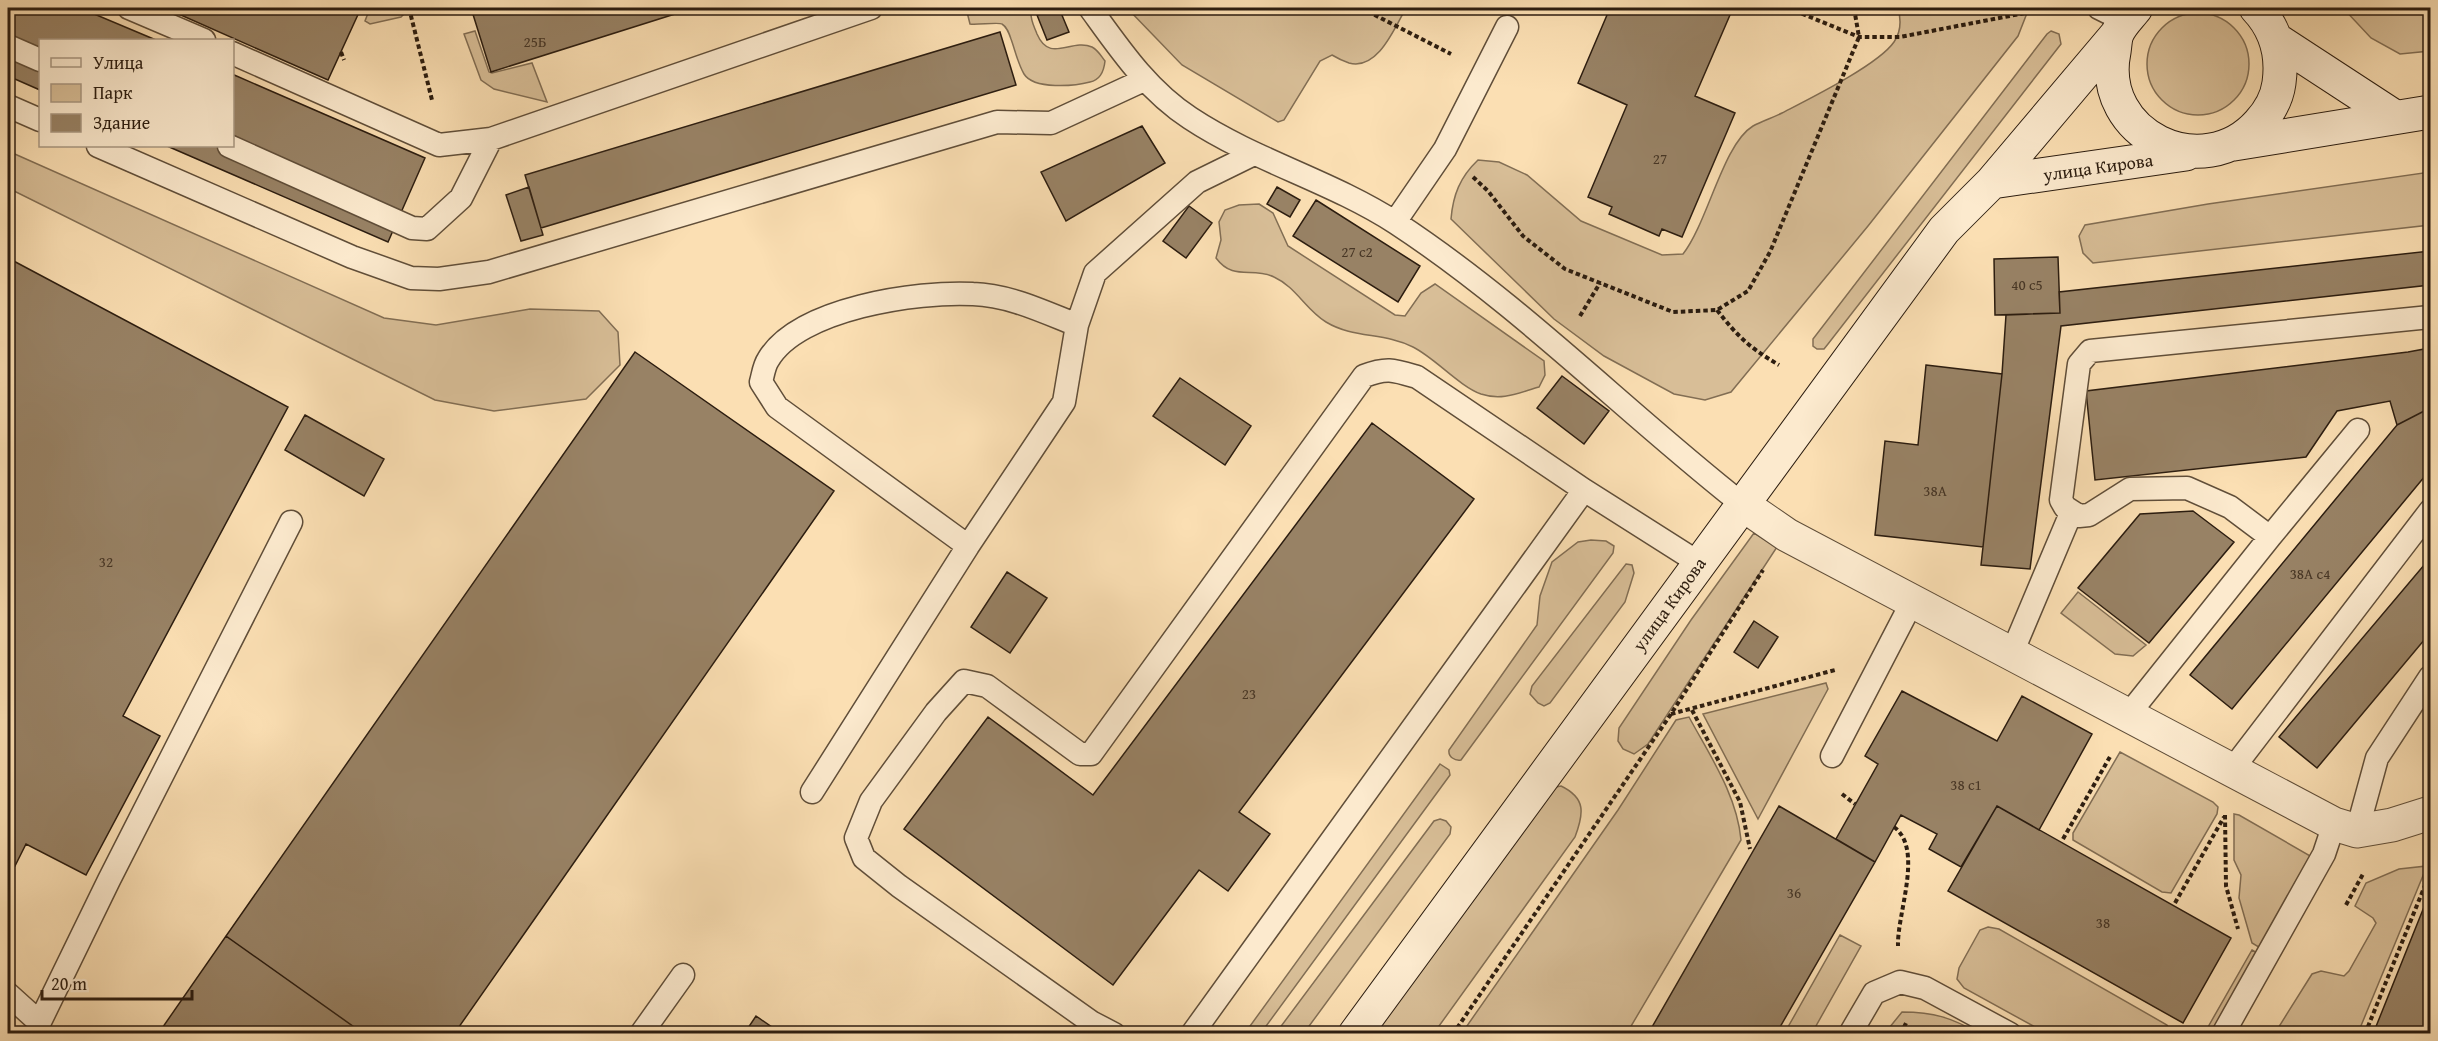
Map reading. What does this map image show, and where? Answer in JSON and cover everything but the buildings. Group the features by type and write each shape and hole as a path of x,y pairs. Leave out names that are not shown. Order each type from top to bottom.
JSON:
{"main road":[{"path":"2119,18 2112,60 2112,78 2119,102 2133,125 2154,141 2179,150 2217,148 2430,112"},
{"name":"улица Кирова","path":"1355,1034 1944,230 1992,182 2119,18"},
{"path":"2217,148 2252,132 2268,113 2278,90 2281,65 2267,19"},
{"path":"2267,19 2395,117"},
{"name":"улица Кирова","path":"1992,182 2217,148"},
{"path":"1742,504 1786,535 2012,652 2231,771 2345,828 2392,825 2430,813"}],"lane":[{"path":"129,8 202,39"},
{"path":"234,54 439,145 491,140 871,8"},
{"path":"1090,8 1144,80 1188,118 1254,154 1344,194 1395,222 1467,274 1560,348 1692,465 1742,504"},
{"path":"1395,222 1445,149 1507,27"},
{"path":"8,46 39,60"},
{"path":"100,147 352,256 411,278 439,279 489,272 997,122 1051,123 1144,80"},
{"path":"8,106 39,120"},
{"path":"231,147 412,228 427,229 460,198 491,140"},
{"path":"812,792 968,546 1064,402 1077,325 1095,273 1197,182 1254,154"},
{"path":"968,546 777,407 761,382 767,361 787,339 824,318 860,306 915,295 975,294 1022,304 1077,325"},
{"path":"2270,537 2230,507 2187,488 2130,489 2089,515 2079,516 2071,513 2061,500 2079,364 2090,351 2430,317"},
{"path":"1114,1034 1091,1022 899,886 864,858 856,838 871,801 936,712 964,681 987,686 1080,754 1091,754 1364,376 1377,371 1390,369 1417,378 1584,490 1699,563"},
{"path":"2128,715 2358,430"},
{"path":"1192,1034 1584,490"},
{"path":"2231,771 2430,511"},
{"path":"2012,652 2071,513"},
{"path":"8,994 36,1028 291,522"},
{"path":"1832,756 1912,602"},
{"path":"2223,1034 2324,854 2345,828 2377,758 2430,677"},
{"path":"641,1034 684,975"},
{"path":"1850,1034 1874,993 1899,982 1925,988 2010,1034"}],"path":[{"path":"409,8 440,130 439,145"},
{"path":"1361,8 1438,48"},
{"path":"1788,8 1859,37 1910,35 2046,9"},
{"path":"1445,149 1488,191 1523,236 1565,269 1673,312 1717,309 1748,291 1770,252 1859,37 1854,8"},
{"path":"1717,309 1737,336 1755,351 1779,365"},
{"path":"1453,1034 1671,714 1786,535"},
{"path":"1671,714 1844,668"},
{"path":"1692,710 1740,802 1750,849"},
{"path":"2063,839 2114,749"},
{"path":"2175,903 2229,807"},
{"path":"2225,814 2226,886 2241,940"},
{"path":"1894,827 1903,834 1906,842 1908,869 1898,940 1899,982"},
{"path":"2365,1034 2430,873"}],"green space":[{"path":"370,8 403,8 404,14 401,17 370,24 365,21"},
{"path":"966,8 1034,8 1031,11 1032,20 1042,43 1055,49 1076,45 1092,47 1105,61 1102,72 1093,81 1083,83 1045,85 1036,83 1024,74 1005,27 1000,23 970,24"},
{"path":"1127,8 1406,8 1384,46 1369,60 1359,64 1349,63 1332,55 1320,61 1284,120 1278,122 1182,65"},
{"path":"1898,8 2029,8 2018,36 1868,226 1731,392 1705,400 1674,394 1604,356 1554,319 1451,219 1458,187 1466,173 1478,160 1499,162 1527,175 1581,221 1662,255 1683,254 1700,223 1724,166 1742,135 1753,126 1842,81 1874,61 1894,42 1898,34 1900,21"},
{"path":"2343,8 2430,8 2430,51 2400,54 2371,38"},
{"path":"2198,13 2218,17 2234,28 2245,44 2249,64 2245,84 2234,100 2218,111 2198,115 2178,111 2162,100 2151,84 2147,64 2151,44 2162,28 2178,17"},
{"path":"475,31 489,72 532,63 547,102 494,89 481,80 464,34"},
{"path":"2051,31 2059,34 2061,44 1824,349 1817,349 1813,346 1813,339"},
{"path":"8,151 384,318 436,325 530,309 599,311 618,332 620,365 586,399 494,411 435,400 8,188"},
{"path":"2430,172 2430,225 2093,263 2083,253 2079,236 2085,225 2208,204"},
{"path":"1259,204 1273,213 1288,246 1395,315 1405,316 1421,293 1435,284 1544,361 1545,375 1539,387 1517,394 1496,397 1481,394 1464,385 1413,347 1391,339 1347,331 1326,322 1289,287 1274,277 1230,270 1216,258 1221,240 1219,222 1225,210 1239,205"},
{"path":"1754,533 1777,547 1648,744 1634,754 1623,749 1618,741 1619,728 1691,620"},
{"path":"1606,541 1614,546 1613,553 1461,760 1452,758 1449,750 1537,625 1540,596 1552,562 1578,542"},
{"path":"1626,564 1632,565 1634,573 1625,602 1550,703 1544,706 1538,703 1530,694 1532,686"},
{"path":"2078,592 2146,645 2133,656 2115,654 2061,613"},
{"path":"1826,683 1828,689 1758,819 1703,714"},
{"path":"1689,717 1714,761 1728,792 1734,807 1741,840 1627,1033 1462,1033 1618,810 1676,720"},
{"path":"2120,752 2213,802 2218,807 2217,814 2171,893 2162,892 2073,840 2073,833"},
{"path":"1440,764 1449,770 1450,775 1261,1033 1245,1033"},
{"path":"1561,786 1575,796 1581,807 1575,837 1434,1033 1368,1034 1551,788"},
{"path":"2234,814 2312,857 2262,949 2252,943 2239,898 2241,875 2234,860"},
{"path":"1440,819 1446,821 1451,827 1450,834 1304,1033 1276,1033 1434,821"},
{"path":"2427,866 2358,1033 2275,1033 2312,974 2321,971 2344,976 2349,971 2376,923 2373,918 2355,906 2366,883 2399,869"},
{"path":"1988,927 1999,929 2167,1025 2172,1033 2046,1033 1964,988 1957,979 1959,968 1980,930"},
{"path":"1840,935 1861,946 1812,1033 1799,1033 1788,1027"},
{"path":"2252,950 2259,954 2214,1033 2204,1034"},
{"path":"1902,1012 1942,1017 1979,1033 1885,1033"}]}
